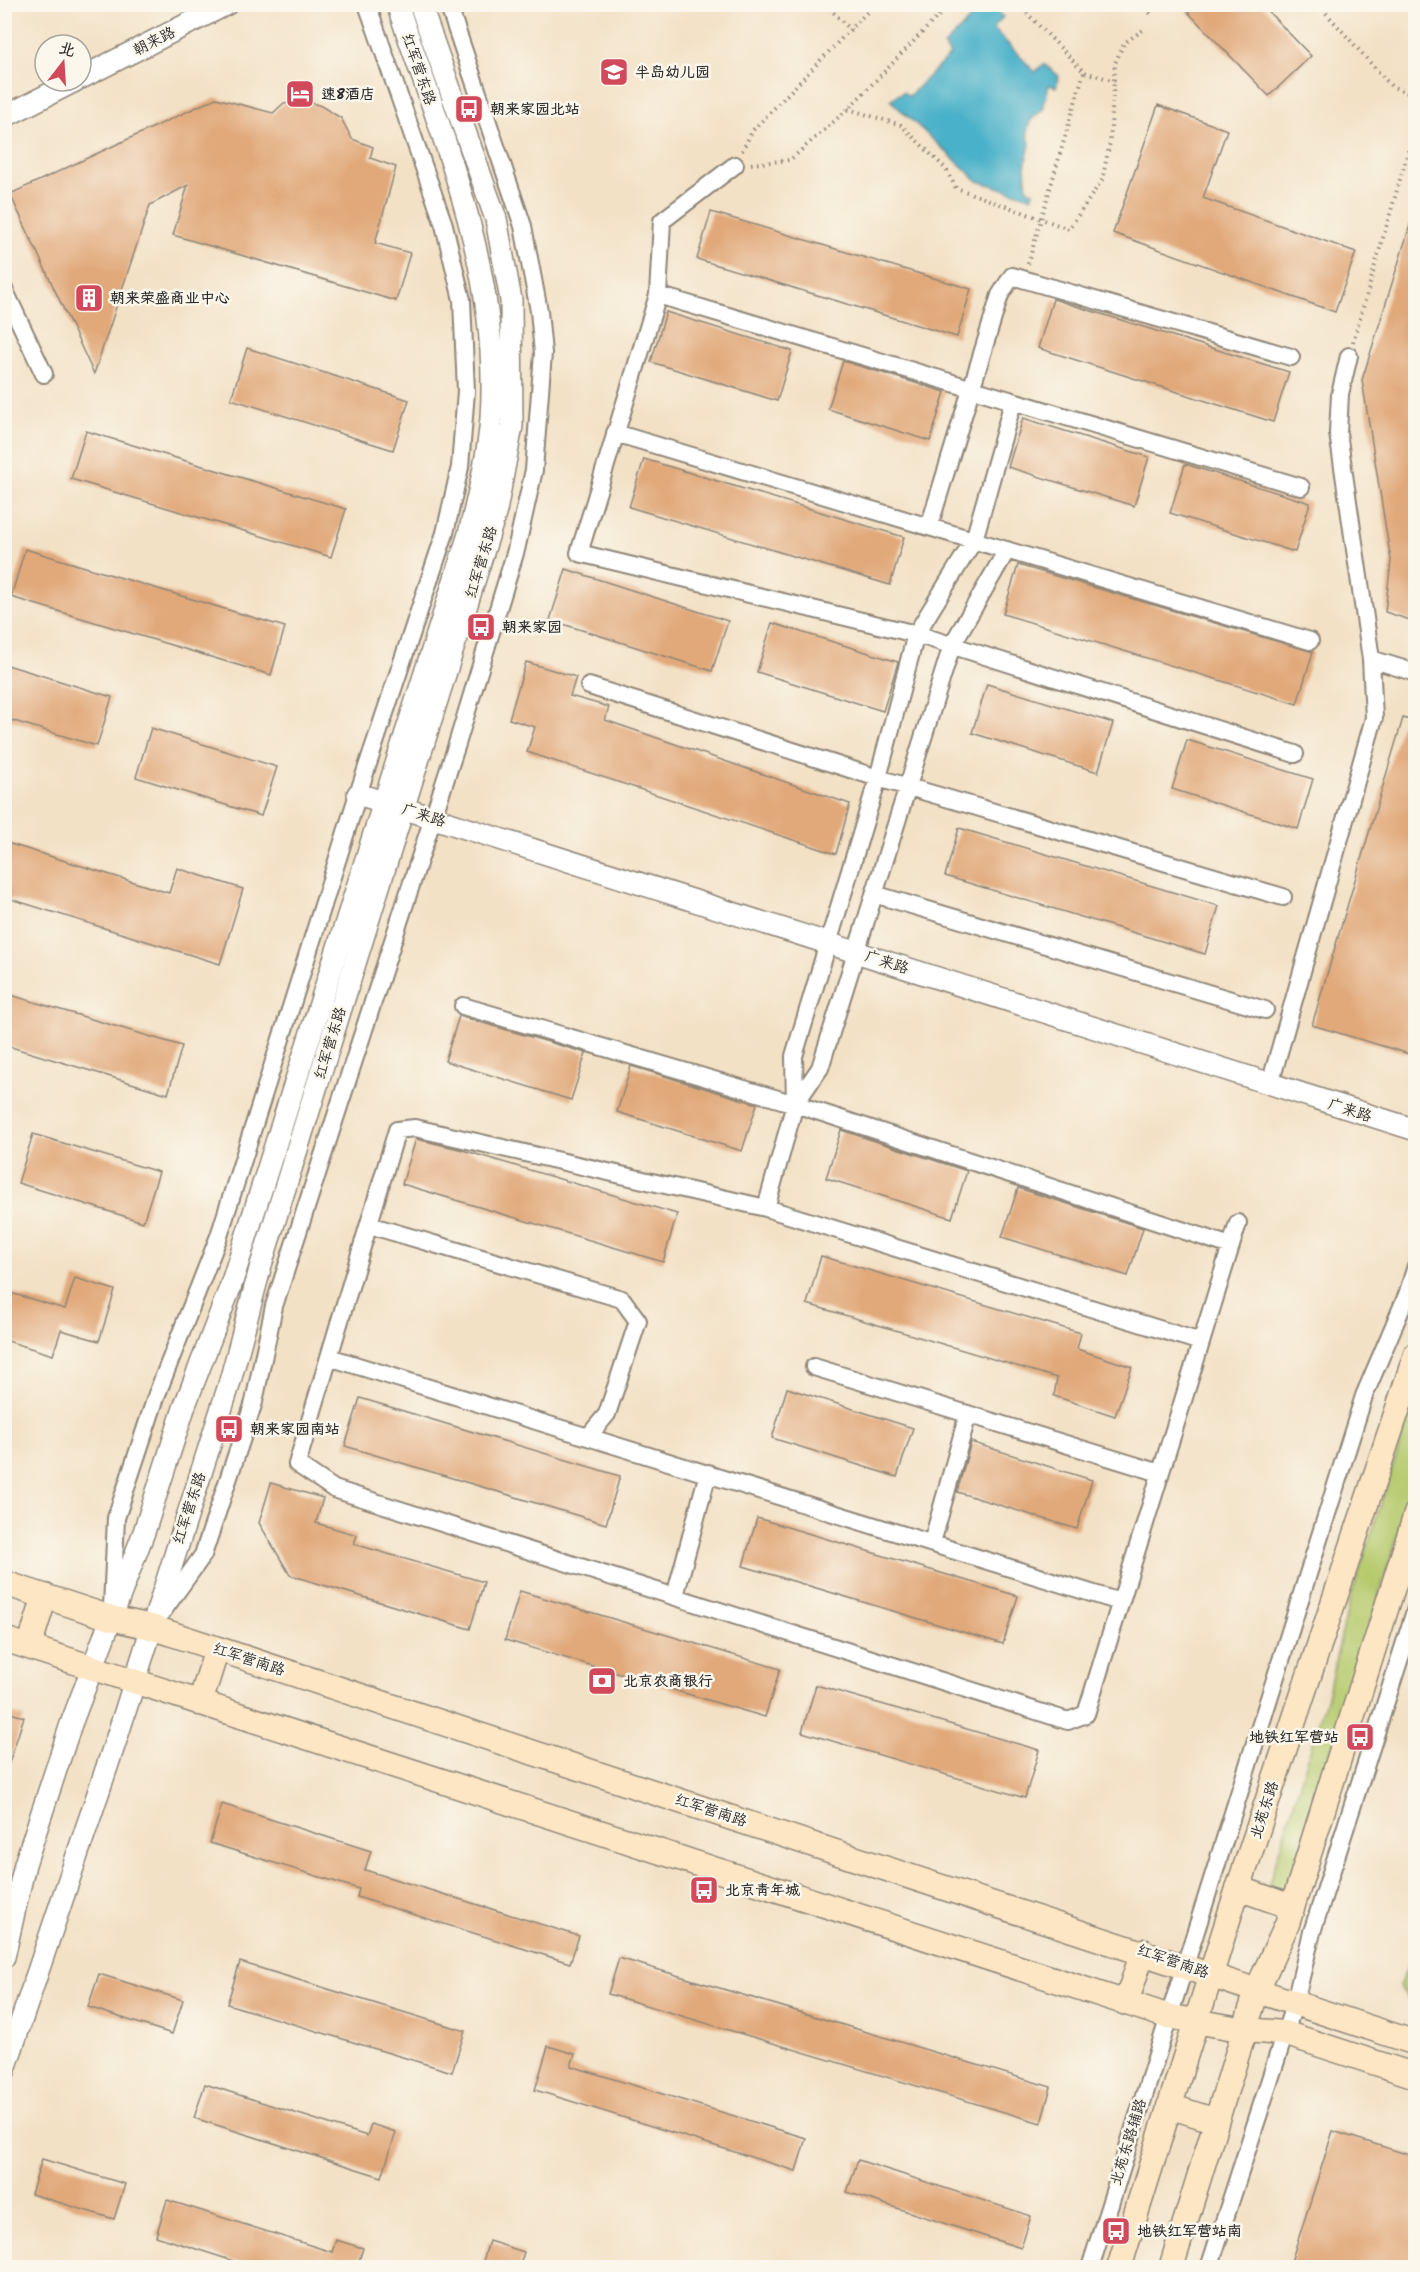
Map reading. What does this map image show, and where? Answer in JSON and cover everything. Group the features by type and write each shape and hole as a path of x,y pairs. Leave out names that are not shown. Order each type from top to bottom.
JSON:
{"main road":[{"name":"北苑东路","path":"1119,2268 1210,1974 1416,1354"},
{"path":"1171,2268 1257,1990 1292,1907 1416,1514"},
{"name":"红军营南路","path":"4,1583 217,1649 1183,1964 1416,2043"},
{"path":"29,1647 45,1596"},
{"path":"4,1639 1167,2016 1245,2030 1284,2033 1416,2076"},
{"path":"200,1703 217,1649"},
{"path":"1238,1888 1292,1907"},
{"path":"1126,2003 1143,1951"},
{"path":"1169,2106 1216,2121"}],"street":[{"name":"朝来路","path":"93,72 227,4"},
{"path":"111,1618 116,1518 157,1394 219,1236 358,794 445,533 460,467 465,391 462,300 444,225 368,4"},
{"name":"红军营东路","path":"4,1957 25,1864 93,1668 144,1532 185,1405 230,1288 472,523 487,452 492,386 490,333 478,250 397,4"},
{"name":"红军营东路","path":"4,2072 38,1968 83,1845 229,1385 261,1265 483,558 513,426 511,300 496,219 420,4"},
{"path":"151,1628 203,1555 254,1402 274,1306 433,817 516,550 534,470 543,353 539,311 523,226 448,4"},
{"path":"4,117 51,93"},
{"path":"735,165 662,221 658,295 579,553 916,634 1294,754"},
{"path":"929,527 1000,295 1012,276 1291,357"},
{"path":"4,289 44,375"},
{"path":"658,295 1301,487"},
{"path":"1270,1084 1374,718 1371,659 1338,433 1340,394 1349,356"},
{"path":"766,1208 795,1104 794,1056 878,778 916,634 974,540 1013,402"},
{"path":"615,433 1310,641"},
{"path":"795,1104 820,1068 952,645 1008,550"},
{"path":"1371,659 1416,673"},
{"path":"589,686 878,778 1283,897"},
{"name":"广来路","path":"358,794 1416,1130"},
{"path":"874,894 1265,1010"},
{"path":"463,1006 795,1104 1231,1246"},
{"path":"1201,1342 766,1208 415,1128 397,1130 297,1464 334,1489 1068,1720 1086,1714 1238,1223"},
{"path":"369,1225 622,1299 638,1321 607,1414 588,1437"},
{"name":"北苑东路辅路","path":"1090,2268 1183,1964 1364,1396 1407,1295 1416,1266"},
{"path":"329,1357 1120,1602"},
{"path":"814,1367 1160,1473"},
{"path":"932,1543 968,1414"},
{"path":"675,1596 708,1473"},
{"path":"1209,2268 1295,2002 1312,1932 1416,1608"}],"path":[{"path":"825,4 851,30"},
{"path":"735,165 753,130 875,4"},
{"path":"735,165 790,160 848,109 950,4"},
{"path":"1018,4 1084,72 1115,81"},
{"path":"1141,4 1153,16"},
{"path":"1318,4 1391,86 1416,96"},
{"path":"848,109 901,125 946,169 956,188 1042,217 1069,229 1102,180 1110,142 1115,63 1124,43 1143,30"},
{"path":"1027,267 1084,72"},
{"path":"1349,356 1416,124"}],"green space":[{"path":"1415,1397 1415,1480 1289,1885 1280,1893 1269,1886 1270,1880 1327,1696 1348,1607"},
{"path":"1415,1951 1415,2007 1399,1986"}],"water":[{"path":"985,5 992,5 1003,17 993,28 1035,72 1044,64 1059,76 1056,87 1049,85 1043,109 1030,121 1027,131 1030,144 1025,167 1027,190 1033,192 1031,197 978,181 890,100 903,92 909,96 950,55 944,45"}],"building":[{"path":"1180,4 1261,4 1311,56 1269,96"},
{"name":"朝来荣盛商业中心","path":"216,98 273,113 284,103 307,101 321,106 341,118 352,139 373,147 370,158 396,167 375,243 410,253 396,301 173,235 188,185 150,205 94,374 10,194"},
{"path":"1158,105 1227,130 1203,198 1356,252 1335,312 1113,233"},
{"path":"711,212 971,289 957,337 697,259"},
{"path":"1412,219 1416,220 1416,622 1385,612 1391,561 1362,380"},
{"path":"1053,299 1289,372 1273,422 1038,348"},
{"path":"666,312 792,351 777,401 651,362"},
{"path":"247,348 409,400 393,450 231,399"},
{"path":"843,361 945,392 930,441 828,409"},
{"path":"1023,418 1149,457 1134,506 1008,467"},
{"path":"86,431 346,509 331,557 71,479"},
{"path":"644,459 904,537 890,585 629,507"},
{"path":"1185,464 1310,503 1295,552 1170,513"},
{"path":"25,549 285,627 271,675 11,597"},
{"path":"1018,565 1313,652 1297,704 1003,614"},
{"path":"566,569 728,621 712,671 550,620"},
{"path":"772,623 898,662 883,711 757,672"},
{"path":"526,662 576,677 570,696 609,707 605,720 850,804 836,854 527,752 535,727 509,719"},
{"path":"4,664 112,697 97,746 4,718"},
{"path":"987,684 1113,723 1098,772 972,733"},
{"path":"1403,718 1416,722 1416,1056 1312,1025"},
{"path":"151,728 277,767 261,816 136,777"},
{"path":"1187,740 1313,779 1298,829 1172,789"},
{"path":"959,828 1219,906 1205,954 945,876"},
{"path":"4,842 169,893 177,868 243,889 220,964 4,897"},
{"path":"4,993 182,1046 168,1094 4,1045"},
{"path":"459,1016 586,1053 571,1100 445,1061"},
{"path":"631,1066 757,1104 742,1151 617,1112"},
{"path":"841,1130 967,1171 952,1218 826,1178"},
{"path":"33,1134 159,1172 143,1222 18,1183"},
{"path":"416,1139 459,1149 677,1214 663,1262 402,1184"},
{"path":"1018,1188 1143,1228 1128,1276 1002,1237"},
{"path":"821,1256 1081,1333 1077,1349 1132,1367 1115,1416 1054,1396 1057,1378 807,1304"},
{"path":"75,1278 115,1290 99,1341 61,1330 53,1355 4,1340 4,1291 65,1309"},
{"path":"787,1388 913,1428 897,1477 772,1438"},
{"path":"360,1398 620,1476 606,1524 345,1446"},
{"path":"971,1442 1092,1480 1077,1529 957,1492"},
{"path":"271,1483 323,1498 316,1523 357,1535 354,1544 484,1582 470,1629 290,1575 259,1523"},
{"path":"757,1518 1018,1596 1003,1644 743,1566"},
{"path":"520,1591 780,1669 765,1717 505,1640"},
{"path":"816,1685 1039,1750 1025,1798 802,1732"},
{"path":"4,1711 24,1717 8,1766 4,1766"},
{"path":"222,1804 371,1851 365,1870 579,1936 570,1963 357,1897 359,1889 210,1843"},
{"path":"619,1958 1051,2087 1041,2123 608,1994"},
{"path":"240,1962 465,2031 452,2072 227,2004"},
{"path":"99,1974 183,2000 172,2034 88,2007"},
{"path":"548,2046 575,2054 571,2066 806,2138 796,2171 535,2090"},
{"path":"205,2084 367,2136 371,2124 396,2132 382,2177 194,2118"},
{"path":"1333,2131 1416,2157 1416,2268 1289,2268"},
{"path":"42,2159 125,2184 114,2219 31,2194"},
{"path":"858,2160 1031,2216 1021,2248 847,2192"},
{"path":"167,2200 332,2252 336,2240 363,2248 359,2261 368,2264 368,2268 255,2268 156,2236"},
{"path":"489,2241 524,2252 519,2268 481,2268"}],"place":[{"name":"半岛幼儿园","path":"614,72"},
{"name":"速8酒店","path":"300,94"},
{"name":"朝来家园北站","path":"469,109"},
{"name":"朝来荣盛商业中心","path":"89,298"},
{"name":"朝来家园","path":"481,627"},
{"name":"朝来家园南站","path":"229,1429"},
{"name":"北京农商银行","path":"602,1681"},
{"name":"地铁红军营站","path":"1360,1737"},
{"name":"北京青年城","path":"704,1890"},
{"name":"地铁红军营站南","path":"1116,2231"}]}
